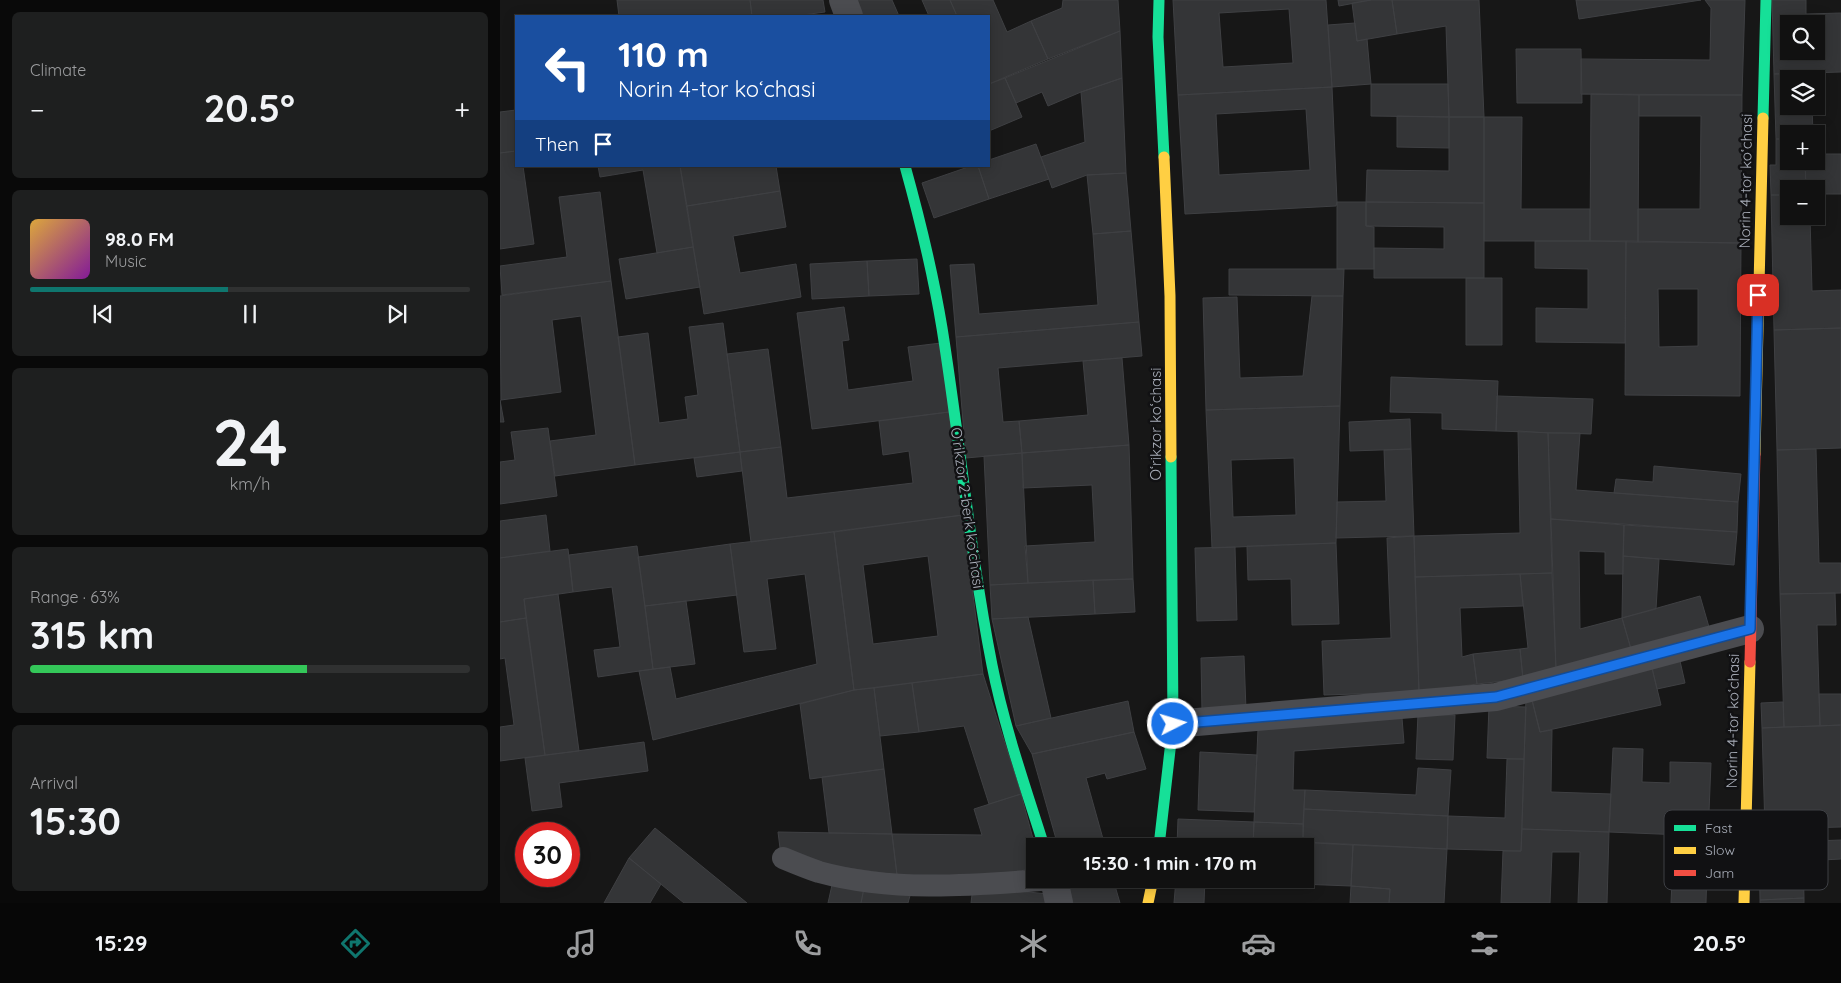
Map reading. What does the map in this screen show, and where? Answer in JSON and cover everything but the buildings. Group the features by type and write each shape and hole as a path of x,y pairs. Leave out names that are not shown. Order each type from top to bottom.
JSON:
{"street":[{"path":"843,0 849,15"},
{"name":"Oʻrikzor koʻchasi","path":"1159,0 1158,36 1170,296 1173,724 1160,838"},
{"name":"Norin 4-tor koʻchasi","path":"1746,810 1766,0"},
{"name":"Oʻrikzor 2-berk koʻchasi","path":"905,167 917,206 945,344 980,597 999,700 1042,838"},
{"path":"1173,724 1496,697 1750,629"},
{"path":"1056,888 1059,903"},
{"path":"1148,903 1151,888"},
{"name":"Norin 4-tor koʻchasi","path":"1744,890 1744,903"}],"lane":[{"path":"783,858 819,872 902,885 941,886 1026,881"}],"traffic: fast":[{"path":"1159,0 1158,37 1164,157"},
{"path":"1763,118 1766,0"},
{"path":"905,167 926,247 938,307 977,581 992,665 1009,733 1041,838"},
{"path":"1160,838 1173,724 1171,457"}],"traffic: slow":[{"path":"1755,454 1763,118"},
{"path":"1164,157 1170,296 1171,457"},
{"path":"1746,810 1750,662"},
{"path":"1148,903 1151,888"},
{"path":"1744,890 1744,903"}],"traffic: jam":[{"path":"1750,662 1755,454"}],"route":[{"path":"1173,724 1496,697 1750,629 1758,295"}]}
